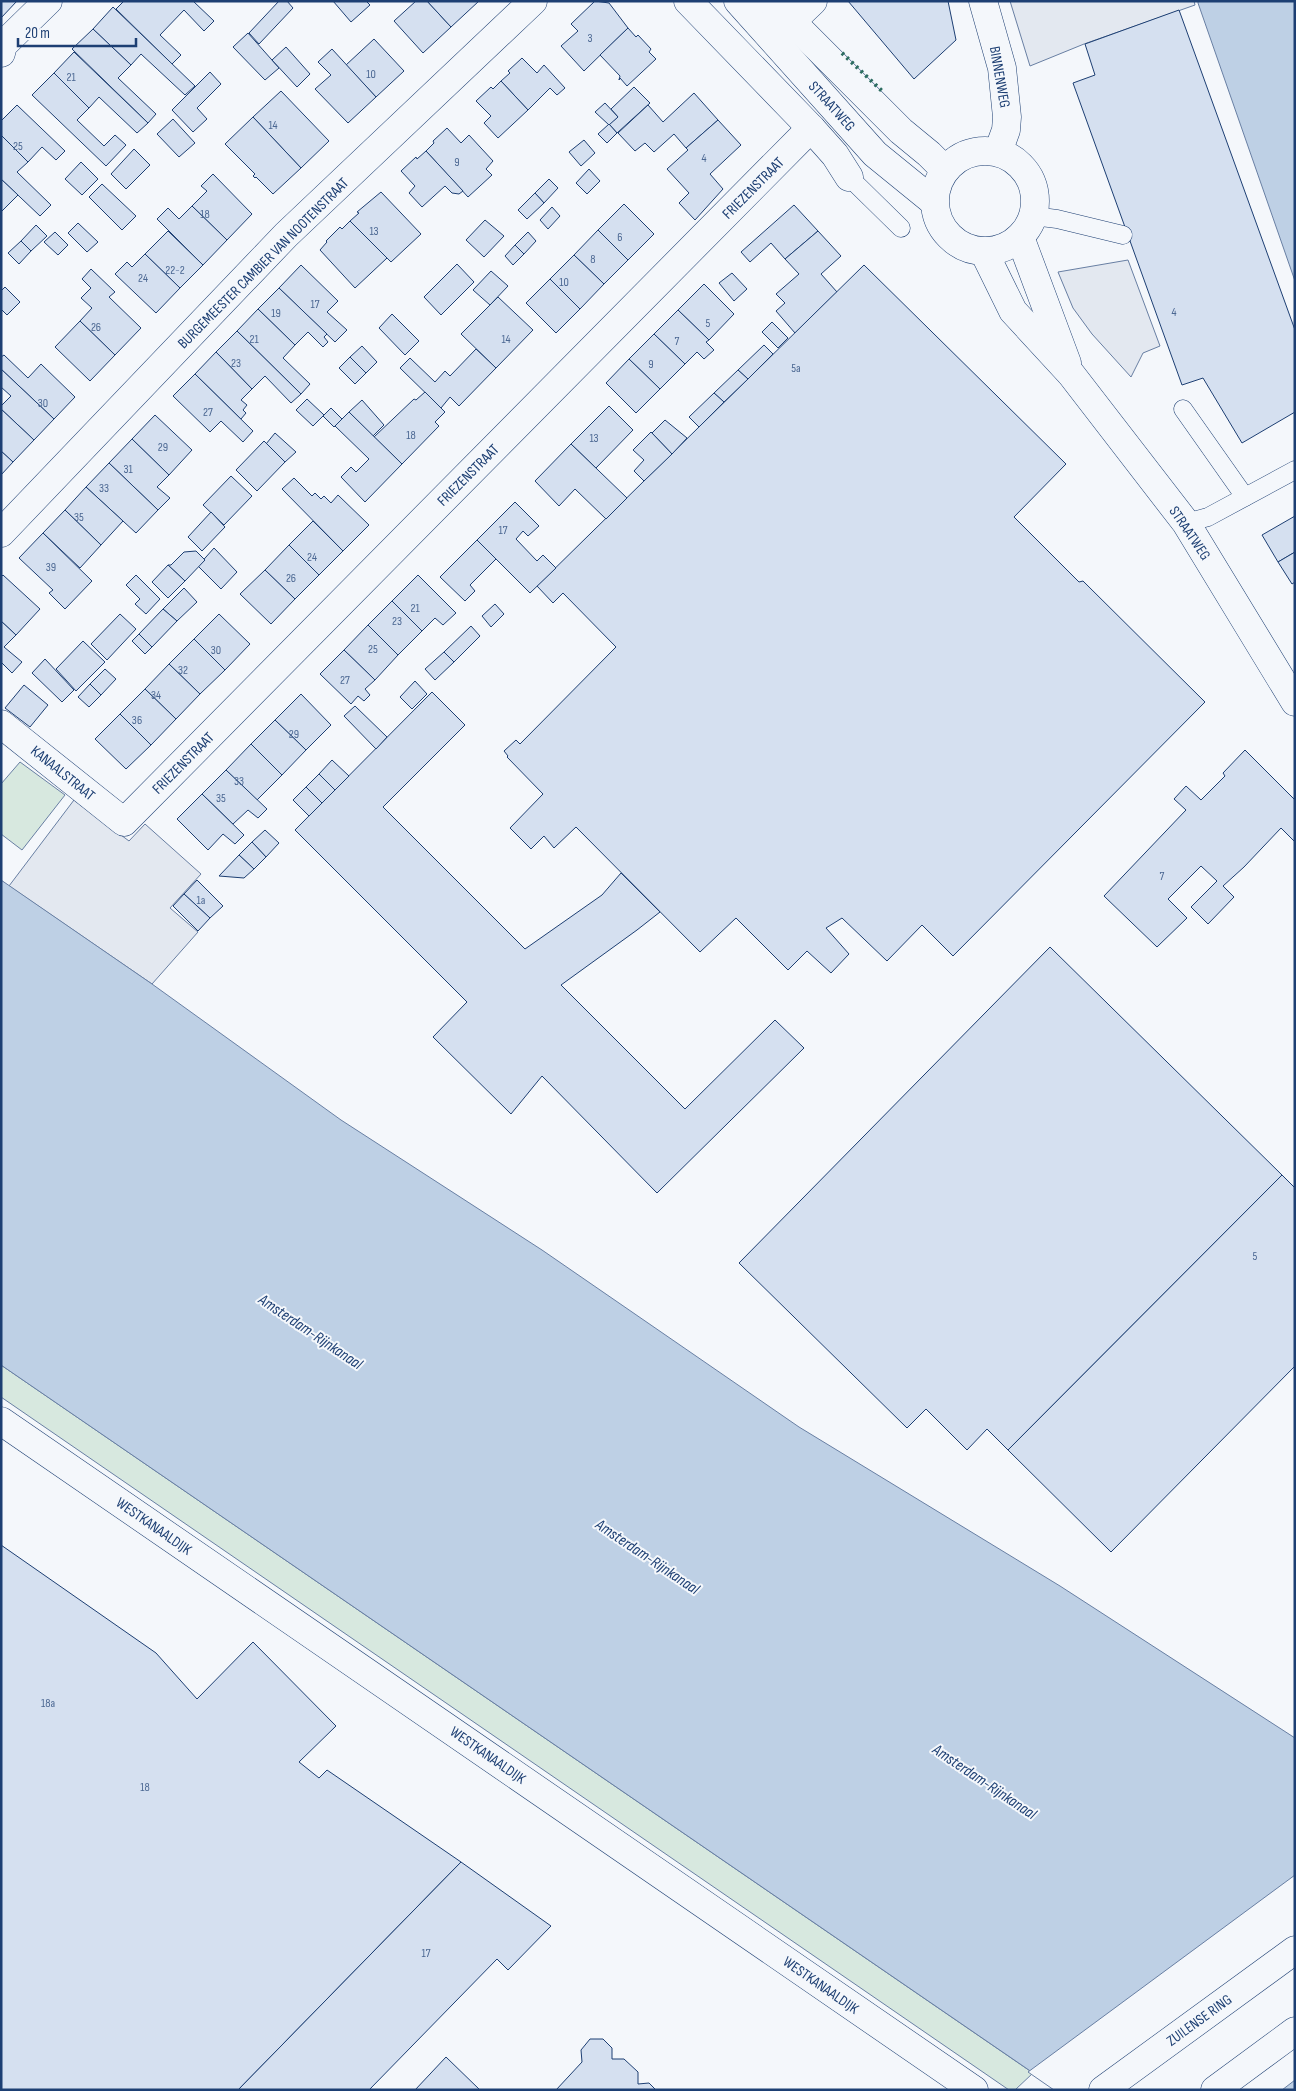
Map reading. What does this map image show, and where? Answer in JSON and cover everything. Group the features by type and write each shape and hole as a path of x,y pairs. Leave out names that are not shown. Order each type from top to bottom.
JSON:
{"street":[{"path":"1,52 3,45 48,1"},
{"name":"BURGEMEESTER CAMBIER VAN NOOTENSTRAAT","path":"1,533 286,235 533,1"},
{"path":"688,1 811,128 835,155 849,177"},
{"name":"STRAATWEG","path":"738,1 875,154 934,202"},
{"name":"STRAATWEG","path":"771,1 901,131 929,154 944,170"},
{"path":"791,22 813,1"},
{"name":"BINNENWEG","path":"983,1 1002,68 1007,117 1006,130 998,152"},
{"name":"FRIEZENSTRAAT","path":"124,822 811,128"},
{"path":"978,150 998,152 1011,157 1029,177 1034,190 1035,203 1027,227 1010,245 984,252 970,250 952,240 938,223 934,202 934,191 944,170 960,157 978,150"},
{"name":"STRAATWEG","path":"1027,227 1071,374"},
{"name":"STRAATWEG","path":"984,252 1013,311 1071,374 1186,523 1295,702"},
{"name":"KANAALSTRAAT","path":"1,724 124,822"},
{"name":"WESTKANAALDIJK","path":"1,1420 974,2090"},
{"name":"ZUILENSE RING","path":"1103,2090 1295,1950"},
{"path":"1214,2090 1295,2031"}],"lane":[{"path":"849,177 901,228"},
{"path":"1027,227 1057,219 1123,235"},
{"path":"1183,409 1245,497"},
{"path":"1186,523 1208,518 1295,470"}],"shaded area":[{"path":"1010,1 1194,1 1195,5 1084,44 1030,66"},
{"path":"1128,260 1160,346 1143,353 1131,377 1092,334 1073,308 1058,272"},
{"path":"20,762 65,795 22,850 1,834 1,784"},
{"path":"74,800 129,841 145,824 201,874 170,908 198,932 152,984 9,886"},
{"path":"1,1365 1033,2073 1015,2090 1009,2090 1,1397"}],"water":[{"path":"1198,1 1295,1 1295,281 1198,3"},
{"name":"Amsterdam-Rijnkanaal","path":"1,880 152,984 341,1120 542,1250 799,1427 1060,1586 1295,1738 1295,2090 1058,2090 1,1365"}],"pier":[{"path":"1295,1875 1295,2080 1282,2090 1054,2090 1028,2072"}],"building":[{"path":"1,1 17,1 1,18"},
{"path":"124,1 193,1 214,21 204,31 184,10 160,35 181,55 172,64 116,9"},
{"path":"279,1 287,1 293,8 259,44 249,33"},
{"path":"333,1 366,1 370,5 351,22"},
{"path":"416,1 427,1 451,27 423,53 394,21"},
{"path":"427,1 479,1 451,27"},
{"path":"595,1 609,3 628,28 584,71 561,46 578,31 571,24"},
{"path":"848,1 948,1 956,40 914,79"},
{"path":"113,7 195,86 185,95 141,54 131,65 93,29"},
{"path":"1179,10 1295,330 1295,412 1242,443 1203,378 1182,385 1073,83 1095,75 1085,44"},
{"path":"628,28 636,37 638,35 651,49 649,52 656,59 627,86 620,78 619,80 620,76 600,55"},
{"path":"93,29 131,65 118,78 156,114 148,123 72,49"},
{"path":"248,33 279,68 265,80 233,47"},
{"path":"374,39 404,71 376,97 346,65"},
{"path":"286,47 310,74 297,87 272,60"},
{"path":"332,49 376,97 348,123 315,89 331,75 318,62"},
{"path":"74,52 148,123 137,133 99,97 89,108 54,73"},
{"path":"522,58 537,73 544,65 565,88 557,95 550,88 528,110 501,81 510,73 508,71"},
{"path":"210,72 221,84 197,108 207,119 193,132 172,110"},
{"path":"54,73 89,108 77,120 104,146 115,135 126,145 106,166 32,95"},
{"path":"501,81 528,110 498,138 484,123 491,116 476,101 491,87 493,89"},
{"path":"634,87 650,103 617,133 609,124 618,117 611,109"},
{"path":"281,91 329,141 301,168 253,117"},
{"path":"694,93 718,120 686,148 674,134 654,152 645,143 635,151 618,133 648,105 663,122"},
{"path":"605,103 618,117 609,125 595,112"},
{"path":"17,105 65,151 56,160 42,147 28,162 1,135 1,121"},
{"path":"253,117 301,168 273,194 253,176 255,174 225,144"},
{"path":"173,119 195,143 179,157 157,134"},
{"path":"718,120 741,145 710,174 723,189 695,220 679,203 689,193 667,169 688,150 686,148"},
{"path":"609,124 617,133 607,143 598,134"},
{"path":"447,128 461,143 469,135 493,161 486,169 492,175 468,197 426,151 434,143 433,141"},
{"path":"1,135 28,162 17,172 51,205 40,216 1,179"},
{"path":"584,140 595,153 581,166 569,152"},
{"path":"134,149 150,165 126,189 111,174"},
{"path":"426,151 463,191 459,194 452,193 445,186 422,207 409,193 415,186 401,171 416,157 417,159"},
{"path":"81,162 98,179 82,195 65,179"},
{"path":"589,169 600,181 587,194 576,183"},
{"path":"213,174 252,214 227,240 192,206 207,191 201,186"},
{"path":"1,179 18,195 1,212"},
{"path":"549,179 558,188 544,203 535,193"},
{"path":"102,184 136,216 122,230 89,197"},
{"path":"381,192 421,234 391,262 350,221 359,213 357,212"},
{"path":"535,193 544,203 527,219 518,210"},
{"path":"624,204 654,234 628,260 598,230"},
{"path":"794,205 818,231 785,259 771,243 750,262 741,252"},
{"path":"192,206 227,240 203,265 157,219 168,208 179,219"},
{"path":"552,207 560,216 548,229 540,220"},
{"path":"485,220 504,236 484,257 466,240"},
{"path":"350,221 387,258 355,288 320,250 340,227 342,229"},
{"path":"78,223 98,242 87,252 68,233"},
{"path":"36,225 47,236 31,251 21,241"},
{"path":"598,230 628,260 604,284 574,255"},
{"path":"168,231 203,265 180,288 145,254"},
{"path":"818,231 841,256 821,274 837,292 795,333 776,311 785,303 776,294 799,274 785,259"},
{"path":"55,232 68,245 58,255 44,242"},
{"path":"528,232 536,241 524,254 515,245"},
{"path":"21,241 31,251 19,264 8,253"},
{"path":"515,245 524,254 513,265 505,256"},
{"path":"145,254 180,288 156,313 115,274 127,262 132,267"},
{"path":"574,255 604,284 580,309 550,279"},
{"path":"457,264 474,282 441,315 424,297"},
{"path":"301,265 338,301 327,312 347,330 335,342 279,288"},
{"path":"864,265 1066,464 1014,517 1079,582 1083,581 1205,702 953,956 922,925 887,961 842,918 826,928 849,954 831,973 807,951 788,970 736,918 700,952 576,827 554,848 544,836 531,849 510,828 543,794 507,757 504,751 516,740 520,744 616,647 563,593 553,603 537,586"},
{"path":"91,269 115,292 109,297 141,328 115,355 80,321 92,308 81,298 91,288 82,279"},
{"path":"491,271 508,286 490,305 473,290"},
{"path":"732,273 747,289 734,301 719,283"},
{"path":"550,279 580,309 556,333 526,303"},
{"path":"704,284 734,314 709,340 678,310"},
{"path":"5,287 20,302 7,315 1,309 1,291"},
{"path":"279,288 327,334 324,337 328,342 323,347 308,332 295,345 258,309"},
{"path":"498,297 533,330 496,368 461,334"},
{"path":"258,309 295,345 283,358 310,384 301,394 237,331"},
{"path":"678,310 709,340 706,342 714,350 704,359 697,352 685,364 654,334"},
{"path":"392,314 419,341 405,355 379,328"},
{"path":"80,321 115,355 90,381 55,347"},
{"path":"772,322 788,338 778,348 762,332"},
{"path":"237,331 301,394 291,403 265,376 252,389 216,352"},
{"path":"654,334 685,364 660,389 629,359"},
{"path":"764,345 773,354 748,379 738,370"},
{"path":"362,346 377,362 366,373 350,357"},
{"path":"476,349 496,368 459,406 450,397 441,408 400,368 410,358 435,382 445,371 450,376"},
{"path":"216,352 252,389 241,400 247,405 243,410 246,413 241,419 195,374"},
{"path":"4,355 28,378 41,364 75,397 54,419 1,369 1,357"},
{"path":"350,357 366,373 355,384 339,368"},
{"path":"629,359 660,389 636,413 606,383"},
{"path":"1,369 54,419 34,440 1,409 1,406 11,396 1,387"},
{"path":"738,370 748,379 724,402 714,393"},
{"path":"195,374 253,431 243,442 221,421 210,432 173,396"},
{"path":"425,392 445,412 435,422 439,426 402,464 374,437 414,399 416,400"},
{"path":"714,393 724,402 699,427 689,417"},
{"path":"307,399 324,415 313,426 296,410"},
{"path":"362,400 384,425 373,436 349,412"},
{"path":"609,406 633,430 596,468 571,444"},
{"path":"331,408 342,419 334,427 323,416"},
{"path":"1,409 34,440 13,462 1,451"},
{"path":"349,412 402,464 365,502 341,477 351,467 356,472 369,459 335,426"},
{"path":"155,415 192,450 169,475 132,439"},
{"path":"665,420 687,438 672,454 652,433"},
{"path":"651,432 672,454 644,481 634,471 644,460 633,450"},
{"path":"275,433 296,452 285,462 266,444"},
{"path":"132,439 169,475 157,487 170,498 158,510 109,463"},
{"path":"264,441 285,462 257,491 236,470"},
{"path":"571,444 627,498 606,519 575,489 559,506 535,481"},
{"path":"1,451 13,462 1,475"},
{"path":"109,463 158,510 136,533 86,487"},
{"path":"231,476 252,496 224,525 203,505"},
{"path":"294,478 312,496 315,493 321,499 324,496 331,503 338,495 369,525 343,551 282,489"},
{"path":"86,487 123,521 101,545 65,510"},
{"path":"515,502 539,526 528,536 523,531 516,539 537,561 543,555 556,568 530,593 477,540"},
{"path":"65,510 101,545 80,568 43,533"},
{"path":"211,512 225,527 202,551 188,537"},
{"path":"1295,516 1295,552 1278,562 1262,535"},
{"path":"313,521 343,551 319,575 289,545"},
{"path":"43,533 92,581 65,609 49,593 53,590 19,558"},
{"path":"477,540 496,559 470,585 475,591 465,601 440,577"},
{"path":"289,545 319,575 295,599 265,570"},
{"path":"214,548 237,572 221,589 198,566"},
{"path":"196,551 205,560 185,581 168,565 171,565 184,552"},
{"path":"1295,552 1295,582 1292,584 1278,562"},
{"path":"168,565 185,581 168,598 152,582"},
{"path":"265,570 295,599 271,624 240,594"},
{"path":"3,575 40,609 16,635 1,621 1,577"},
{"path":"136,575 160,599 146,614 135,604 140,599 126,585"},
{"path":"418,575 456,613 443,625 435,618 422,631 392,601"},
{"path":"184,588 197,602 177,621 163,609"},
{"path":"392,601 422,631 398,655 368,625"},
{"path":"495,604 504,614 491,627 482,616"},
{"path":"163,609 177,621 152,647 139,634"},
{"path":"120,614 136,629 107,660 91,644"},
{"path":"219,614 250,644 225,670 194,639"},
{"path":"1,621 16,635 4,647 22,662 12,673 1,662"},
{"path":"368,625 398,655 375,680 344,650"},
{"path":"471,626 480,636 454,662 444,652"},
{"path":"139,634 152,647 145,654 132,641"},
{"path":"194,639 225,670 200,694 169,664"},
{"path":"83,641 105,662 76,691 56,669"},
{"path":"344,650 375,680 365,689 370,695 364,701 358,696 351,704 320,674"},
{"path":"444,652 454,662 435,680 425,669"},
{"path":"45,659 74,690 62,702 32,673"},
{"path":"169,664 200,694 176,719 145,689"},
{"path":"105,669 116,679 101,695 90,684"},
{"path":"415,681 427,694 412,709 400,697"},
{"path":"90,684 101,695 89,707 78,697"},
{"path":"24,685 48,705 30,727 5,708"},
{"path":"145,689 176,719 151,745 120,714"},
{"path":"432,692 465,725 383,807 525,949 602,895 621,873 660,912 561,985 685,1109 775,1020 804,1048 657,1193 542,1076 511,1114 433,1037 467,1002 295,830"},
{"path":"301,694 331,725 306,750 275,720"},
{"path":"355,706 387,737 376,749 344,716"},
{"path":"120,714 151,745 126,769 95,739"},
{"path":"275,720 306,750 282,775 251,744"},
{"path":"251,744 282,775 257,800 226,770"},
{"path":"1245,750 1295,800 1295,842 1281,828 1223,886 1234,897 1208,924 1191,907 1217,881 1201,866 1168,899 1187,918 1157,947 1104,896 1186,810 1174,799 1186,786 1201,800 1225,776 1223,773"},
{"path":"332,760 349,776 335,790 319,774"},
{"path":"226,770 267,809 258,818 248,810 233,824 202,794"},
{"path":"319,774 335,790 322,803 306,787"},
{"path":"306,787 322,803 309,816 293,800"},
{"path":"202,794 244,835 235,844 223,834 208,850 177,819"},
{"path":"265,830 279,843 266,857 252,842"},
{"path":"252,842 266,857 254,869 239,855"},
{"path":"239,855 254,869 244,878 219,876"},
{"path":"197,880 223,906 210,918 184,894"},
{"path":"184,894 210,918 198,931 173,906"},
{"path":"1050,947 1282,1175 1008,1450 987,1429 967,1450 926,1409 907,1428 739,1263"},
{"path":"1282,1175 1295,1188 1295,1366 1111,1552 1008,1450"},
{"path":"1,1545 156,1653 197,1699 253,1642 336,1726 299,1762 319,1778 327,1770 461,1862 238,2090 1,2090"},
{"path":"461,1862 551,1926 508,1970 497,1959 369,2090 238,2090"},
{"path":"590,2039 603,2039 612,2048 612,2059 624,2059 638,2072 638,2084 649,2083 656,2090 556,2090 582,2062 581,2050"},
{"path":"446,2057 480,2090 415,2090"}],"hedge":[{"path":"842,53 882,91"}]}
